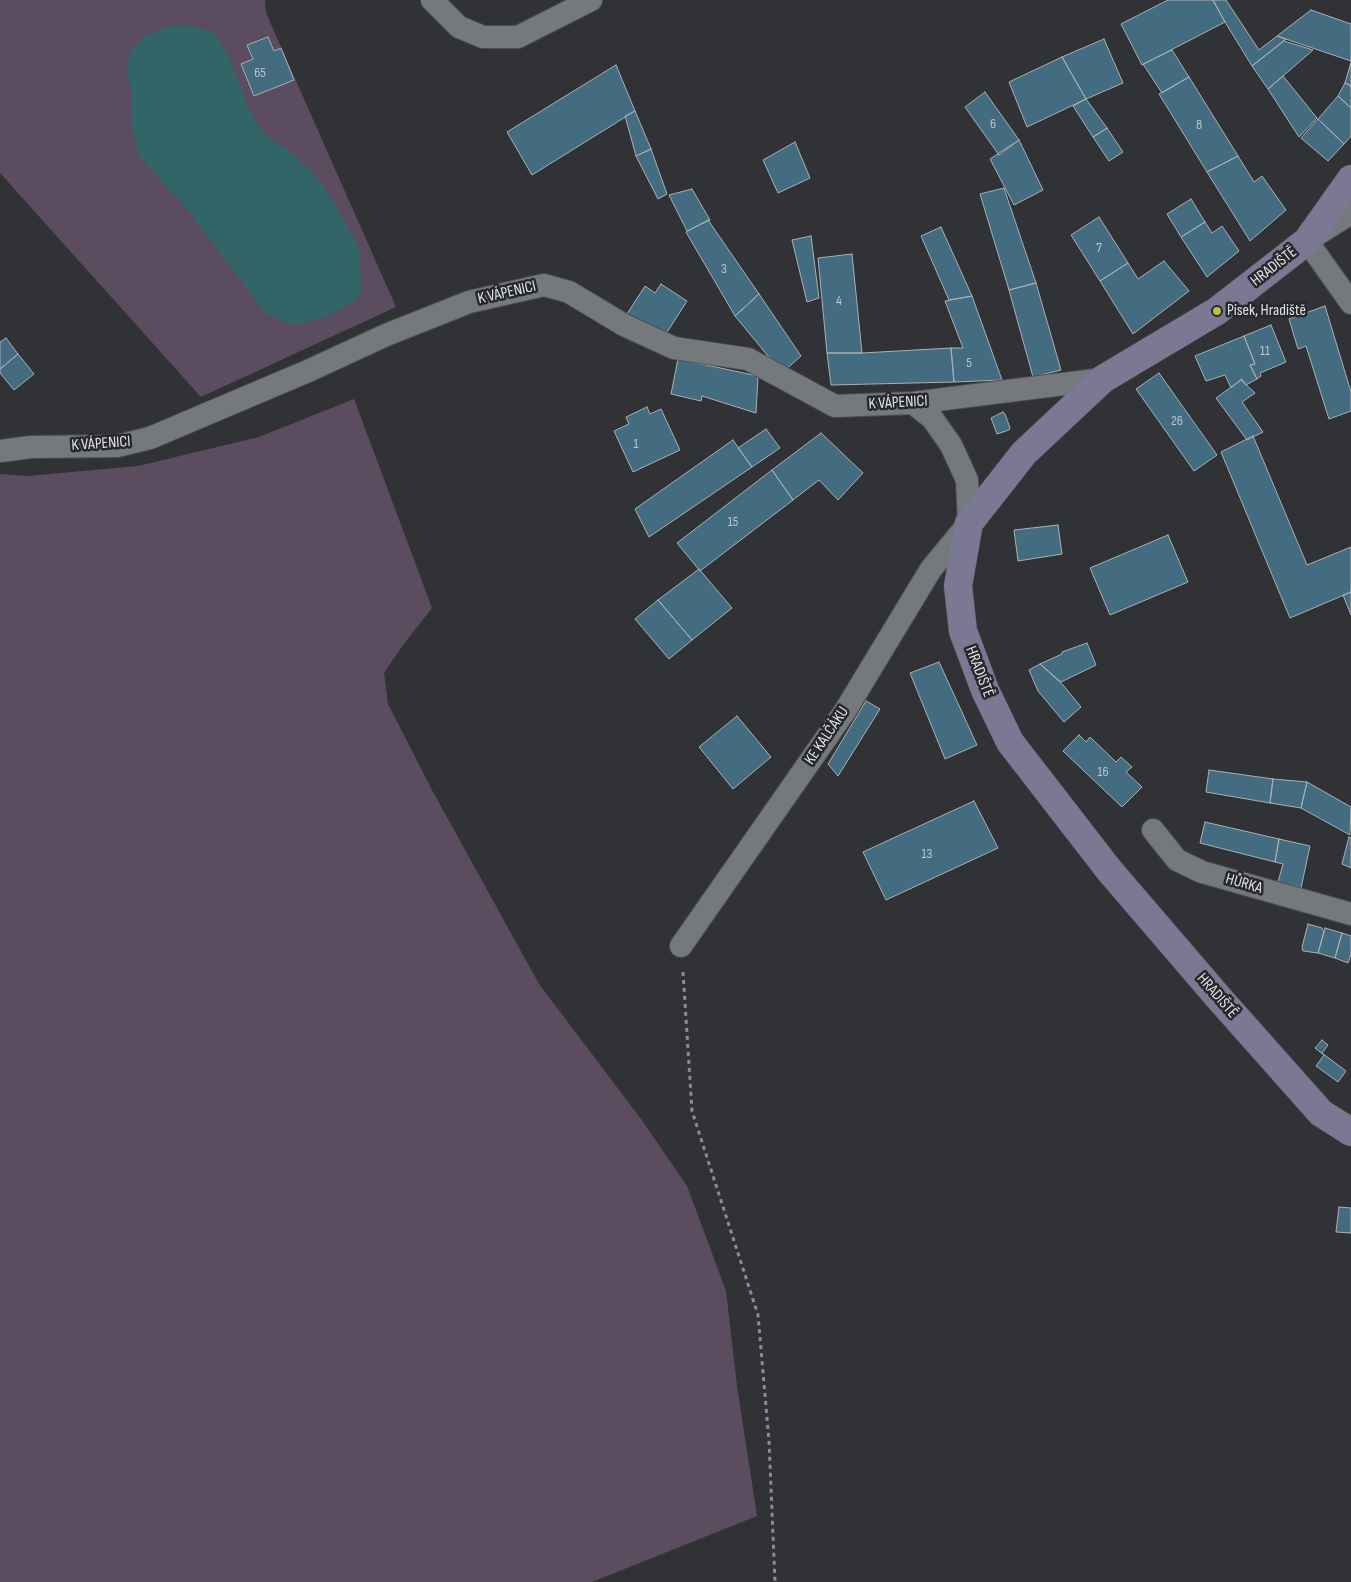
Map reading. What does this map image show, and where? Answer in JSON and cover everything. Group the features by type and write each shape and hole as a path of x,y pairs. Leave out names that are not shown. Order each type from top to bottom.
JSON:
{"street":[{"path":"432,0 459,27 483,37 518,37 591,0"},
{"name":"HRADIŠTĚ","path":"1351,179 1307,241 1217,311 1103,379 1024,452 969,523 958,586 963,631 985,690 1010,742 1109,870 1218,997 1321,1113 1351,1132"},
{"path":"1351,213 1307,241 1351,303"},
{"name":"K VÁPENICI","path":"0,451 31,447 117,446 150,438 308,371 386,335 470,302 544,285 569,292 624,325 674,348 748,359 835,406 913,403 1103,379"},
{"path":"913,403 932,418 951,445 967,480 969,523"},
{"name":"KE KALČÁKU","path":"681,946 845,711 930,569 969,523"},
{"name":"HŮRKA","path":"1153,830 1176,860 1202,872 1351,914"}],"path":[{"path":"681,946 692,1110 758,1315 769,1441 775,1582"}],"shaded area":[{"path":"0,0 265,0 266,13 396,307 201,397 0,173"},
{"path":"354,399 432,608 384,673 388,704 432,790 539,984 641,1119 687,1186 726,1291 737,1386 757,1516 592,1582 0,1582 0,474 28,476 138,466 259,437"}],"water":[{"path":"169,26 191,26 213,31 229,56 247,105 256,122 270,139 287,149 316,176 337,208 359,248 362,290 355,301 326,317 294,325 267,315 190,213 139,156 132,126 131,93 127,70 130,51 144,37"}],"building":[{"path":"1168,0 1213,0 1225,22 1142,65 1121,24"},
{"path":"1213,0 1226,0 1259,50 1277,36 1286,39 1252,66"},
{"path":"1311,10 1351,24 1351,61 1277,36"},
{"path":"268,37 274,51 281,48 294,80 254,96 241,64 253,59 247,45"},
{"path":"1104,39 1123,83 1086,99 1062,57"},
{"path":"1284,41 1313,50 1268,89 1252,66"},
{"path":"1172,50 1189,77 1162,93 1143,64"},
{"path":"1062,57 1086,99 1027,127 1009,82"},
{"path":"1351,62 1351,86 1345,83"},
{"path":"616,65 635,111 532,175 507,132"},
{"path":"1283,76 1317,118 1299,137 1268,89"},
{"path":"1189,77 1238,156 1207,172 1159,94"},
{"path":"1345,83 1351,86 1351,108 1338,96"},
{"path":"985,92 1019,140 999,155 965,107"},
{"path":"1338,96 1351,108 1351,136 1344,144 1318,119"},
{"path":"1086,99 1107,128 1093,137 1073,106"},
{"path":"635,111 651,149 636,156 625,116"},
{"path":"1318,119 1344,144 1328,161 1301,138"},
{"path":"1107,128 1123,152 1109,161 1093,137"},
{"path":"1019,140 1043,190 1014,205 990,159"},
{"path":"795,142 810,178 778,193 763,160"},
{"path":"651,149 667,194 658,199 636,156"},
{"path":"1238,156 1254,182 1262,176 1286,210 1250,241 1207,172"},
{"path":"1004,188 1036,283 1009,290 980,194"},
{"path":"692,189 710,220 687,231 669,195"},
{"path":"1191,199 1205,222 1181,237 1167,214"},
{"path":"1099,217 1128,263 1100,281 1071,235"},
{"path":"708,220 759,294 735,316 686,232"},
{"path":"1205,222 1212,233 1222,226 1239,251 1207,277 1181,237"},
{"path":"941,227 972,296 949,300 921,236"},
{"path":"811,236 819,298 807,302 792,240"},
{"path":"852,254 862,353 827,353 818,258"},
{"path":"1164,261 1189,291 1133,334 1100,281 1128,263 1138,279"},
{"path":"1036,283 1061,370 1033,377 1009,290"},
{"path":"661,284 687,301 662,340 625,317 645,286 655,293"},
{"path":"759,294 801,356 782,373 735,316"},
{"path":"972,296 1002,380 954,382 951,348 963,348 945,301"},
{"path":"1325,306 1351,392 1351,411 1329,419 1306,346 1298,349 1289,319"},
{"path":"1271,325 1286,362 1260,373 1261,376 1257,379 1250,365 1255,364 1244,336"},
{"path":"1244,336 1255,364 1250,365 1257,379 1246,385 1242,379 1231,388 1225,375 1206,381 1195,356"},
{"path":"6,338 18,354 0,369 0,342"},
{"path":"951,348 954,382 831,385 827,353"},
{"path":"18,354 34,374 14,390 0,373 0,369"},
{"path":"678,359 758,376 756,413 702,396 701,401 671,394"},
{"path":"1159,373 1217,455 1194,471 1136,389"},
{"path":"1241,380 1255,393 1242,402 1263,432 1247,440 1216,398"},
{"path":"647,407 650,414 661,409 680,450 633,472 614,431 629,424 626,417"},
{"path":"1003,412 1010,428 997,434 991,418"},
{"path":"766,429 780,448 752,467 738,448"},
{"path":"821,433 863,473 838,500 819,480 793,500 772,470"},
{"path":"1253,436 1307,565 1351,547 1351,592 1290,618 1221,452"},
{"path":"733,440 752,467 649,537 635,509"},
{"path":"772,470 793,500 700,571 677,543"},
{"path":"1058,525 1062,554 1018,561 1014,530"},
{"path":"1168,535 1188,582 1110,615 1090,568"},
{"path":"699,569 732,608 692,640 658,600"},
{"path":"1351,592 1351,615 1343,595"},
{"path":"658,600 692,640 669,659 635,619"},
{"path":"1087,643 1096,665 1061,682 1040,664 1062,654 1062,652"},
{"path":"939,662 977,745 945,759 910,673"},
{"path":"1040,664 1063,685 1081,707 1064,722 1038,691 1029,670"},
{"path":"866,701 880,709 838,776 828,764"},
{"path":"737,716 771,757 733,789 699,747"},
{"path":"1079,735 1086,742 1090,737 1116,762 1121,757 1132,767 1126,772 1142,787 1122,807 1063,751"},
{"path":"1209,770 1273,779 1270,803 1206,792"},
{"path":"1273,779 1307,782 1301,808 1270,803"},
{"path":"1307,782 1351,807 1350,835 1301,808"},
{"path":"974,801 998,848 886,900 863,852"},
{"path":"1205,822 1279,839 1275,862 1200,843"},
{"path":"1349,837 1351,838 1351,868 1342,864"},
{"path":"1279,839 1310,846 1301,888 1278,882 1283,864 1275,862"},
{"path":"1308,924 1322,928 1324,932 1318,953 1303,951 1302,947"},
{"path":"1325,928 1342,933 1335,958 1318,953"},
{"path":"1342,933 1351,936 1351,954 1348,963 1335,958"},
{"path":"1322,1040 1328,1045 1322,1053 1346,1071 1338,1082 1316,1066 1324,1055 1315,1048"},
{"path":"1339,1207 1351,1208 1351,1233 1336,1232"}],"place":[{"name":"Písek, Hradiště","path":"1217,311"}]}
